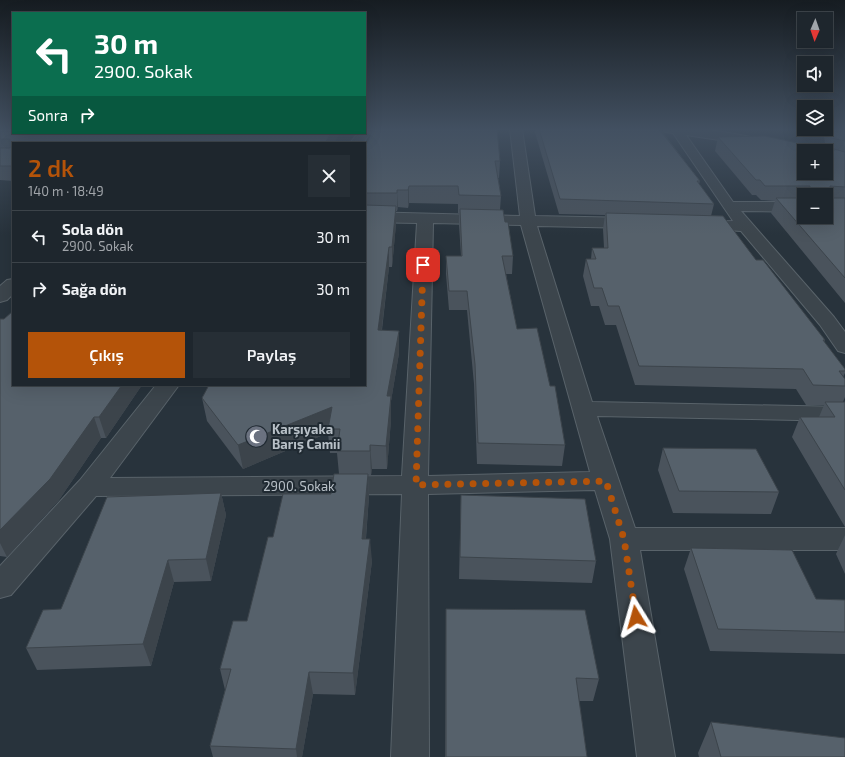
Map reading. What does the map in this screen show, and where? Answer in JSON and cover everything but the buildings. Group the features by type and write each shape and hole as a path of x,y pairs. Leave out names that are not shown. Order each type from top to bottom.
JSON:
{"street":[{"path":"521,164 528,220 583,409 624,539 656,757"},
{"path":"699,164 729,206 836,321 845,347"},
{"path":"729,206 797,207"},
{"path":"366,217 645,224"},
{"path":"410,757 416,485 425,218"},
{"path":"684,225 747,226"},
{"path":"0,296 12,285"},
{"path":"0,302 12,303"},
{"path":"0,586 89,487 167,386"},
{"path":"583,409 845,414"},
{"name":"2900. Sokak","path":"89,487 416,485 606,481"},
{"path":"624,539 845,539"}],"place":[{"name":"Karşıyaka Barış Camii","path":"257,436"}],"route":[{"path":"423,265 416,485 606,481 624,539 636,617"}]}
